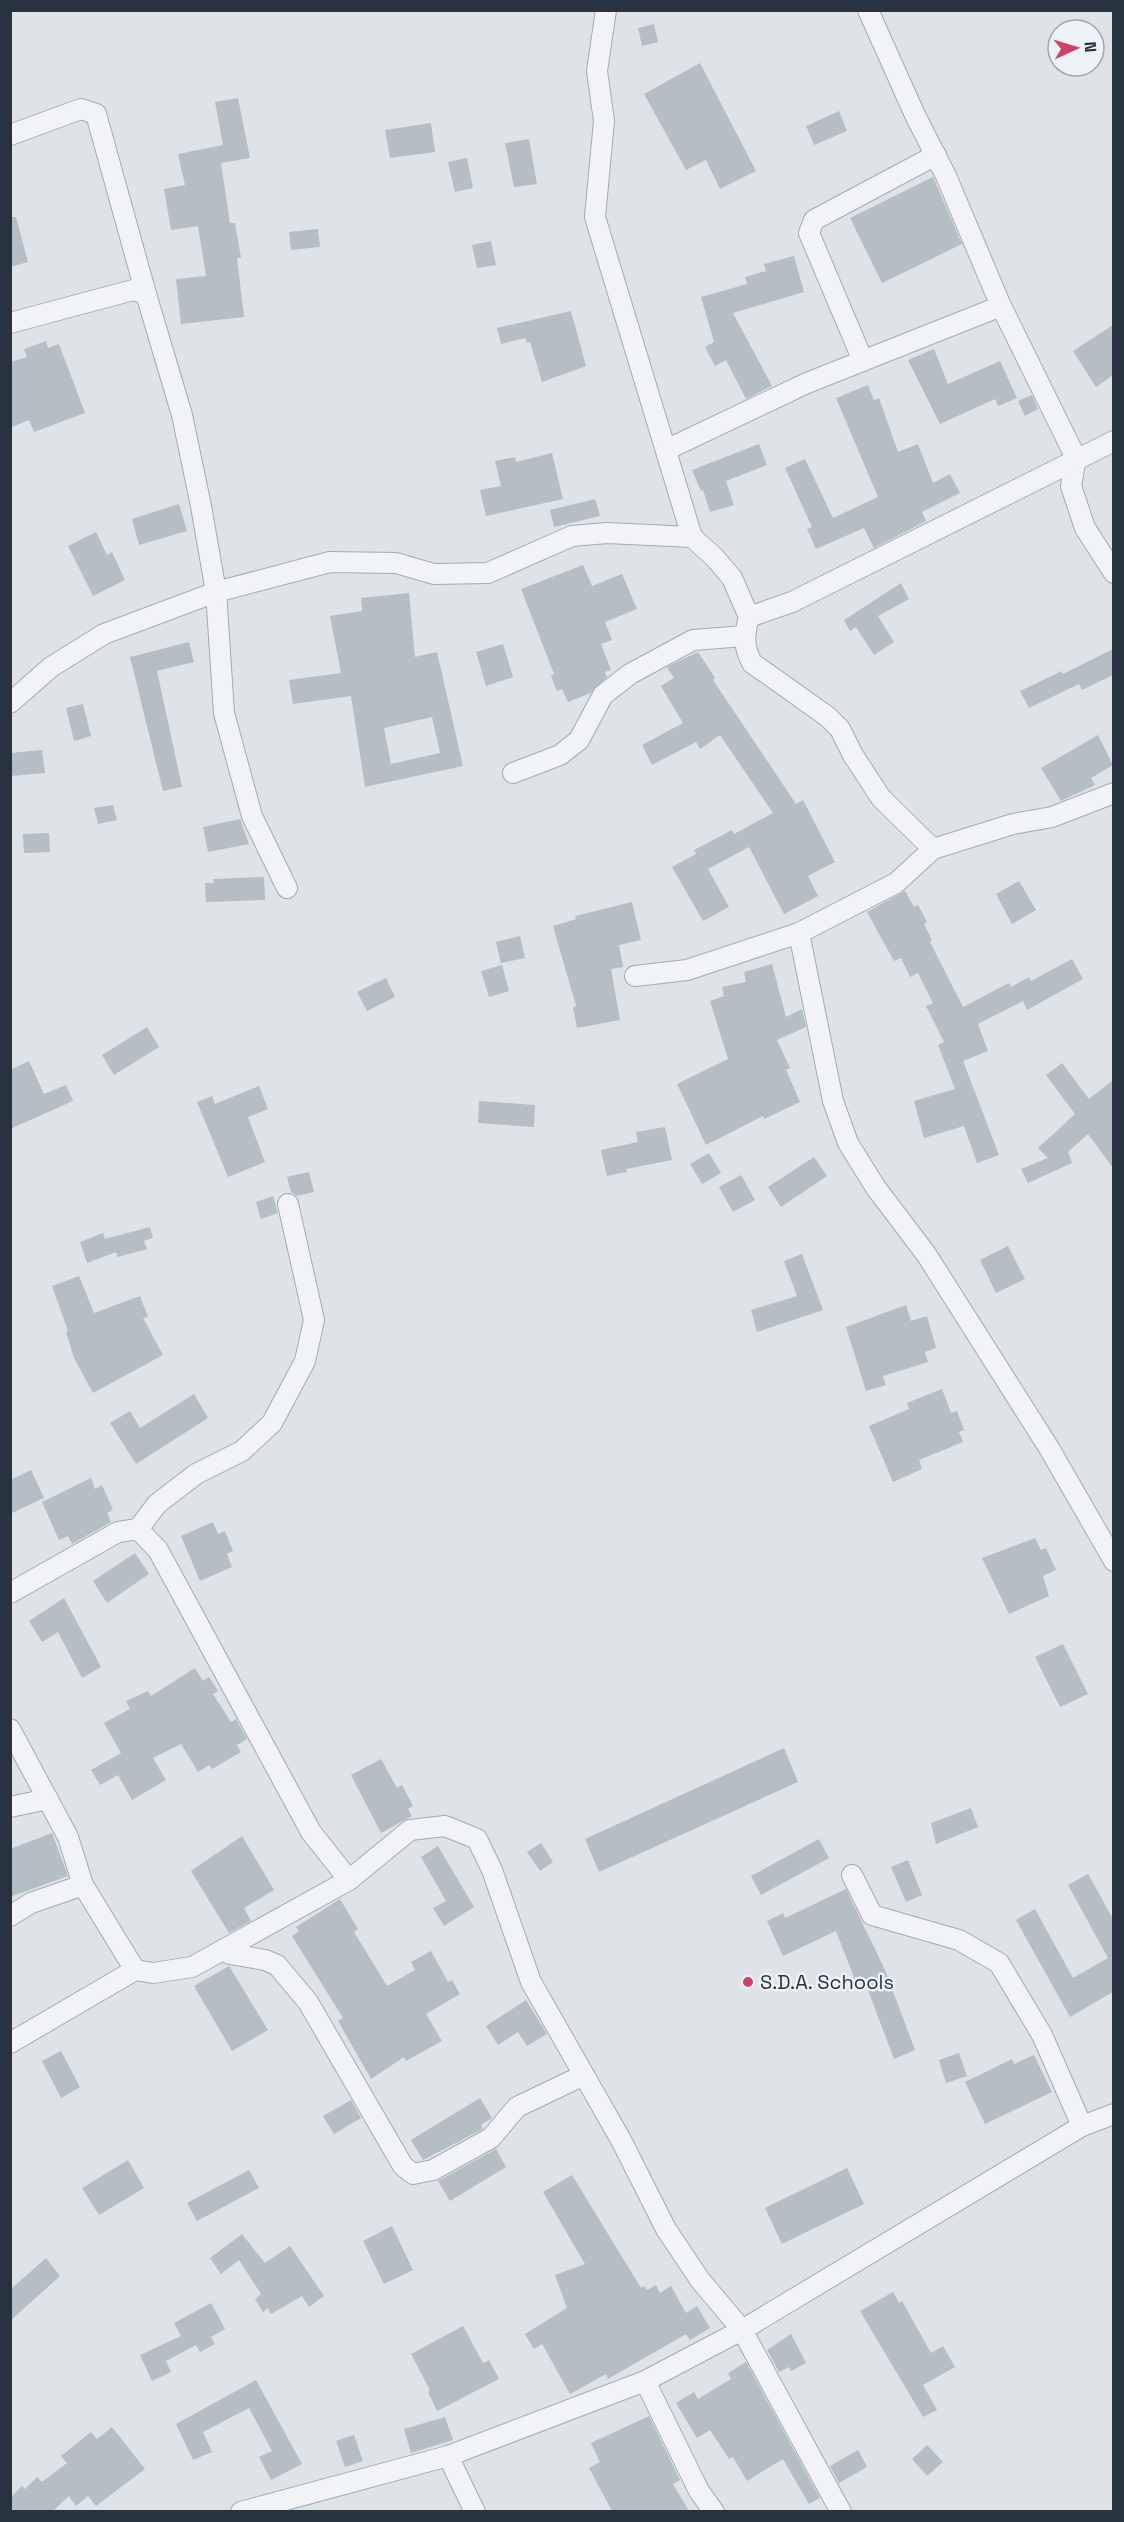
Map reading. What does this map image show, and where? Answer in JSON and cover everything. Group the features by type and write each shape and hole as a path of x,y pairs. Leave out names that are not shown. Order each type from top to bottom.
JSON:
{"street":[{"path":"606,10 597,71 604,121 595,217 692,537 716,558 732,578 747,626 745,649 752,663 828,717 840,729 853,755 881,798 933,849"},
{"path":"868,10 936,155 1001,306 1076,458 1071,486 1085,528 1113,573"},
{"path":"10,135 81,109 96,114 182,415 216,592 224,713 252,816 287,888"},
{"path":"863,361 809,233 814,220 936,155"},
{"path":"10,322 133,290 146,294"},
{"path":"666,450 807,383 1001,306"},
{"path":"513,773 560,755 579,740 603,695 630,674 693,639 747,626 1113,441"},
{"path":"10,703 51,667 104,634 216,592 330,562 396,563 434,574 488,573 572,536 607,533 692,537"},
{"path":"636,976 687,970 798,933 896,883 933,849 1013,824 1052,817 1113,794"},
{"path":"798,933 833,1101 848,1143 876,1188 926,1254 1049,1448 1113,1561"},
{"path":"10,1593 118,1532 138,1529 157,1504 196,1474 242,1451 272,1423 304,1361 314,1320 288,1204"},
{"path":"138,1529 158,1551 311,1832 349,1880"},
{"path":"10,1729 68,1837 82,1885 135,1970"},
{"path":"10,1807 48,1799"},
{"path":"10,2043 135,1970 153,1973 192,1967 349,1880 410,1830 445,1826 477,1839 492,1870 531,1982 621,2140 666,2229 700,2280 742,2330 841,2511"},
{"path":"852,1875 872,1915 959,1940 999,1963 1042,2035 1082,2126"},
{"path":"10,1916 31,1904 82,1885"},
{"path":"224,1949 230,1954 265,1960 278,1965 308,2002 403,2166 413,2174 433,2170 491,2138 517,2107 584,2075"},
{"path":"241,2511 448,2456 645,2382 742,2330 1082,2126 1113,2114"},
{"path":"645,2382 699,2491 714,2511"},
{"path":"448,2456 475,2511"}],"building":[{"path":"654,24 658,42 642,46 638,28"},
{"path":"700,63 756,171 720,189 706,160 686,170 644,94"},
{"path":"238,98 250,158 221,163 230,223 235,223 241,258 237,258 244,317 181,324 176,279 206,276 198,226 171,230 164,189 185,185 178,154 223,145 215,102"},
{"path":"839,111 847,131 814,145 806,126"},
{"path":"431,123 435,152 390,158 385,130"},
{"path":"529,139 537,184 514,187 505,143"},
{"path":"467,158 473,188 455,192 448,162"},
{"path":"933,177 962,244 882,283 850,218"},
{"path":"10,217 16,217 28,262 10,267"},
{"path":"318,229 320,247 291,250 289,232"},
{"path":"491,241 496,265 477,268 472,245"},
{"path":"794,256 804,292 733,313 772,386 746,399 726,360 715,366 705,347 714,342 701,297 747,284 745,277 766,271 764,264"},
{"path":"571,311 586,366 542,382 530,342 527,343 525,338 501,344 497,328"},
{"path":"1113,325 1113,375 1096,387 1073,351"},
{"path":"46,341 48,348 59,344 85,413 34,432 29,420 10,428 10,362 27,357 24,349"},
{"path":"934,349 948,384 1000,361 1017,398 998,406 995,399 940,424 908,360"},
{"path":"868,385 874,400 879,398 898,452 918,444 933,483 950,474 960,493 922,512 926,521 874,548 864,528 816,549 807,529 812,527 785,468 805,459 833,518 878,497 836,398"},
{"path":"1032,395 1038,409 1025,416 1018,401"},
{"path":"759,444 767,465 726,481 734,505 710,512 703,490 701,491 692,470"},
{"path":"552,453 563,499 486,516 480,490 501,486 495,461 515,457 516,462"},
{"path":"595,499 600,516 554,527 550,510"},
{"path":"179,504 187,531 139,545 132,519"},
{"path":"96,532 107,555 112,552 125,580 93,596 68,546"},
{"path":"583,565 592,586 622,574 637,609 605,622 612,640 601,644 611,670 605,672 607,677 591,693 568,702 562,689 557,691 551,676 554,674 521,589"},
{"path":"901,583 909,599 878,616 894,642 874,655 856,627 850,631 844,620"},
{"path":"409,593 415,657 437,652 463,766 365,787 351,696 293,704 289,680 341,673 330,616 362,611 361,598","holes":["432,717 440,753 391,764 384,728"]},
{"path":"189,642 194,662 157,671 182,787 163,791 130,657"},
{"path":"503,644 513,677 486,686 476,652"},
{"path":"1113,649 1113,675 1082,690 1079,684 1029,708 1020,691 1062,671 1063,674"},
{"path":"698,652 715,678 713,680 796,804 803,800 835,862 808,876 818,896 784,914 749,847 708,869 729,907 703,921 672,867 696,854 694,850 732,830 734,834 773,813 720,735 700,749 696,742 652,765 642,745 683,723 661,686 674,678 667,667"},
{"path":"83,704 91,736 74,741 66,708"},
{"path":"1098,735 1113,765 1091,778 1095,785 1061,801 1041,768"},
{"path":"42,750 45,773 10,776 10,753"},
{"path":"113,805 117,820 98,824 94,808"},
{"path":"240,819 249,844 208,852 203,827"},
{"path":"49,833 50,852 24,853 23,834"},
{"path":"264,877 265,900 206,902 205,883 214,883 213,879"},
{"path":"1019,881 1036,910 1012,924 996,894"},
{"path":"905,891 914,907 918,905 927,922 924,924 932,940 930,942 963,1007 1009,983 1011,987 1029,977 1031,981 1072,959 1083,979 1027,1010 1023,1001 978,1024 988,1051 963,1061 999,1155 977,1163 964,1126 924,1138 914,1101 955,1089 938,1045 944,1042 926,1006 933,1003 918,973 910,977 901,958 894,961 867,912"},
{"path":"632,902 641,940 619,945 623,967 611,969 620,1020 577,1028 573,1007 576,1006 553,926 576,919 575,916"},
{"path":"520,936 525,958 501,963 496,942"},
{"path":"772,964 786,1017 802,1009 806,1027 777,1040 790,1068 786,1070 800,1102 764,1119 763,1116 706,1145 677,1084 728,1059 710,1001 724,996 722,987 746,982 744,972"},
{"path":"502,965 509,991 489,997 481,971"},
{"path":"386,978 395,997 367,1011 357,992"},
{"path":"147,1027 159,1047 114,1075 102,1055"},
{"path":"29,1061 44,1094 66,1085 73,1101 10,1129 10,1070"},
{"path":"1062,1063 1089,1099 1113,1080 1113,1168 1088,1134 1068,1152 1072,1163 1028,1183 1021,1169 1048,1158 1038,1148 1075,1114 1046,1075"},
{"path":"259,1086 268,1109 248,1117 265,1162 228,1177 197,1102 212,1096 215,1104"},
{"path":"479,1101 535,1105 534,1127 478,1123"},
{"path":"665,1127 672,1160 626,1169 627,1172 607,1176 601,1150 638,1142 636,1132"},
{"path":"709,1153 721,1173 702,1184 690,1164"},
{"path":"814,1157 827,1176 781,1207 768,1187"},
{"path":"309,1172 314,1192 297,1196 291,1192 287,1177"},
{"path":"741,1175 755,1200 733,1212 719,1187"},
{"path":"273,1196 278,1213 261,1219 256,1202"},
{"path":"150,1227 153,1238 144,1241 147,1249 118,1257 116,1252 87,1263 80,1242 103,1233 105,1239"},
{"path":"1008,1246 1025,1279 996,1293 980,1260"},
{"path":"802,1254 823,1310 757,1332 751,1310 797,1296 784,1261"},
{"path":"79,1276 94,1313 140,1296 148,1317 143,1318 163,1355 93,1393 74,1358 66,1332 68,1331 52,1286"},
{"path":"906,1305 911,1321 927,1316 936,1348 925,1352 928,1362 883,1376 886,1385 866,1391 846,1327"},
{"path":"942,1389 951,1413 957,1411 964,1430 959,1432 963,1442 919,1460 922,1469 893,1482 869,1426 909,1409 907,1403"},
{"path":"194,1394 208,1418 136,1464 110,1423 130,1411 140,1428"},
{"path":"31,1470 44,1498 10,1514 10,1480"},
{"path":"91,1478 95,1489 102,1485 113,1510 107,1513 111,1522 72,1544 68,1536 59,1540 42,1502"},
{"path":"213,1522 218,1534 225,1531 233,1551 227,1554 232,1567 200,1581 181,1536"},
{"path":"1035,1538 1041,1550 1046,1548 1056,1570 1043,1576 1049,1596 1009,1614 982,1558"},
{"path":"135,1553 149,1574 107,1603 93,1581"},
{"path":"64,1598 101,1667 82,1678 58,1632 42,1642 29,1621"},
{"path":"1063,1644 1088,1694 1060,1707 1035,1657"},
{"path":"195,1668 203,1681 209,1677 218,1691 213,1694 231,1722 236,1719 247,1739 237,1745 241,1752 212,1769 209,1765 198,1772 181,1744 153,1758 166,1780 132,1800 118,1775 100,1785 91,1770 121,1753 104,1723 130,1709 126,1701 148,1691 151,1696"},
{"path":"784,1748 798,1782 599,1872 585,1839"},
{"path":"381,1759 397,1788 402,1785 413,1806 408,1809 412,1816 381,1833 351,1775"},
{"path":"971,1808 978,1827 936,1844 931,1823"},
{"path":"52,1833 68,1876 10,1897 10,1849"},
{"path":"242,1836 274,1890 244,1908 251,1921 229,1933 191,1871"},
{"path":"819,1839 829,1858 761,1895 751,1876"},
{"path":"541,1843 553,1862 540,1871 527,1852"},
{"path":"438,1846 474,1907 444,1926 433,1908 446,1901 421,1857"},
{"path":"908,1860 922,1895 906,1902 891,1867"},
{"path":"1088,1874 1113,1919 1113,1992 1070,2017 1016,1920 1035,1909 1073,1978 1108,1958 1068,1885"},
{"path":"846,1889 885,1970 915,2050 894,2059 863,1977 855,1980 836,1931 783,1956 767,1921 783,1913 785,1918"},
{"path":"340,1899 358,1929 354,1932 387,1986 415,1970 411,1962 431,1951 448,1982 452,1980 460,1994 426,2014 442,2041 406,2061 404,2057 371,2079 338,2021 343,2018 292,1936 299,1931 296,1927"},
{"path":"229,1966 268,2030 232,2051 194,1986"},
{"path":"526,2000 547,2034 527,2046 518,2032 498,2045 486,2026"},
{"path":"61,2051 80,2087 61,2098 42,2061"},
{"path":"959,2053 967,2076 946,2083 939,2060"},
{"path":"1034,2055 1052,2092 985,2124 965,2082 1012,2059 1014,2064"},
{"path":"480,2098 492,2118 481,2125 483,2129 423,2160 411,2140"},
{"path":"351,2100 361,2118 334,2134 323,2116"},
{"path":"496,2149 506,2167 450,2201 438,2181"},
{"path":"128,2160 144,2188 99,2215 82,2188"},
{"path":"847,2168 864,2204 782,2244 765,2208"},
{"path":"249,2170 259,2188 197,2221 187,2203"},
{"path":"572,2175 641,2288 645,2286 647,2290 656,2285 660,2293 671,2286 686,2313 697,2306 710,2328 690,2340 686,2334 608,2379 606,2374 570,2394 542,2344 534,2349 525,2334 567,2308 555,2275 585,2264 543,2192"},
{"path":"392,2226 413,2270 384,2284 363,2241"},
{"path":"242,2234 265,2263 290,2246 324,2296 309,2307 302,2296 271,2314 268,2308 263,2312 255,2299 261,2294 239,2260 221,2274 210,2258"},
{"path":"46,2258 60,2276 10,2321 10,2290"},
{"path":"893,2292 899,2303 902,2301 931,2353 943,2346 955,2367 923,2385 937,2410 923,2417 860,2311"},
{"path":"211,2303 225,2329 211,2337 215,2344 200,2352 196,2345 166,2361 171,2372 152,2381 140,2355 181,2336 174,2323"},
{"path":"463,2326 483,2363 489,2360 499,2379 437,2411 428,2392 430,2390 411,2354"},
{"path":"791,2334 806,2363 791,2371 789,2367 779,2372 767,2350"},
{"path":"746,2362 820,2498 809,2504 783,2459 747,2481 733,2457 729,2459 710,2430 697,2438 676,2403 694,2392 698,2399 731,2379 728,2373"},
{"path":"256,2380 302,2464 271,2480 259,2457 272,2451 249,2408 203,2432 212,2452 193,2460 176,2424"},
{"path":"649,2416 680,2480 673,2484 689,2511 612,2511 589,2468 600,2462 591,2443"},
{"path":"445,2417 453,2440 411,2453 404,2429"},
{"path":"112,2427 145,2469 96,2506 88,2496 76,2506 69,2496 53,2511 10,2511 10,2498 22,2486 25,2489 37,2477 42,2482 67,2463 61,2456 91,2432 97,2439"},
{"path":"354,2435 363,2461 345,2467 336,2441"},
{"path":"927,2445 943,2462 927,2476 912,2459"},
{"path":"858,2450 867,2467 839,2483 830,2466"}],"place":[{"name":"S.D.A. Schools","path":"748,1982"}]}
